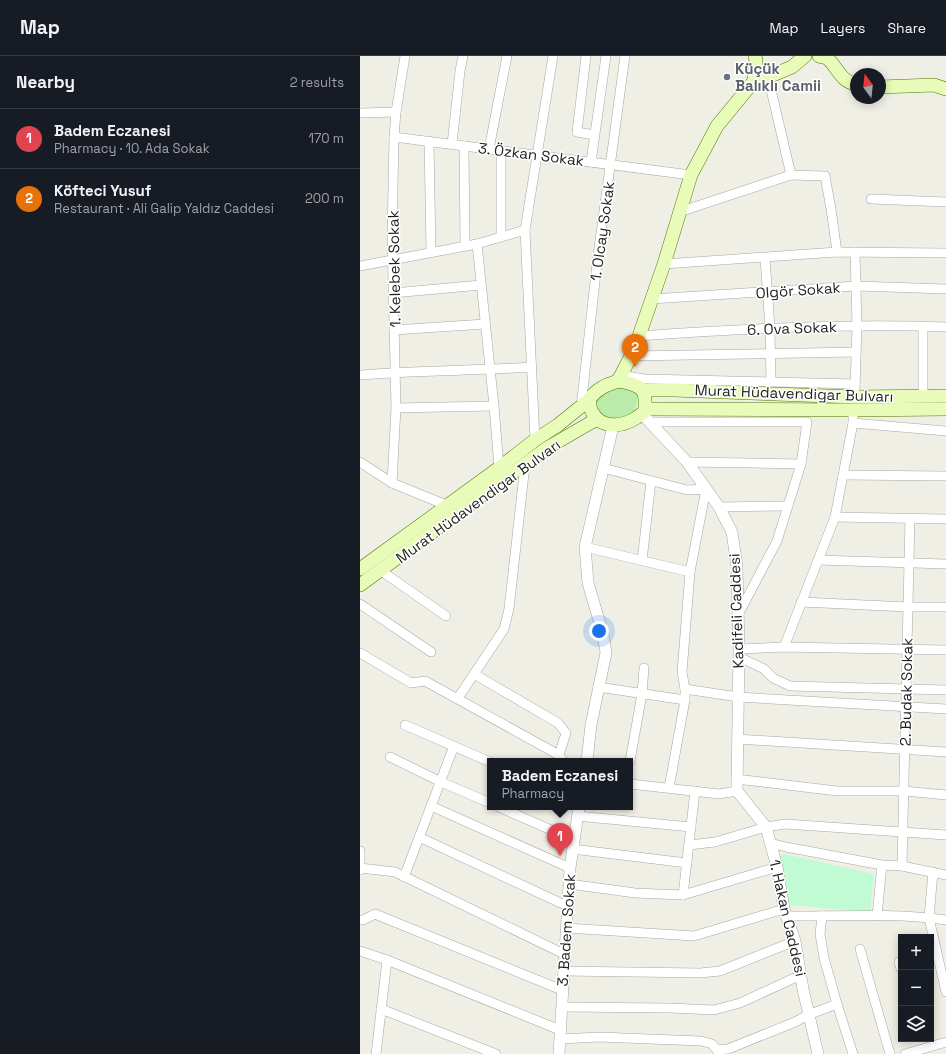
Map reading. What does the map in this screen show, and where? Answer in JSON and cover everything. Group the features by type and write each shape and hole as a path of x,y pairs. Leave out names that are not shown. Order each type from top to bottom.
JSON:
{"main road":[{"path":"754,81 792,67 805,56"},
{"path":"819,56 827,58 841,76 850,84"},
{"path":"620,378 642,390 646,398 646,415 632,421 613,426 605,424 597,419 585,403 603,386 620,378 639,336 664,264 691,175 717,126 754,81 759,57"},
{"path":"886,87 934,85 946,89"},
{"name":"Murat Hüdavendigar Bulvarı","path":"642,390 854,390 923,396 946,396"},
{"name":"Murat Hüdavendigar Bulvarı","path":"360,569 535,440 558,425 585,403"},
{"name":"Murat Hüdavendigar Bulvarı","path":"646,415 853,417 946,409"},
{"name":"Murat Hüdavendigar Bulvarı","path":"360,585 547,448 597,419"}],"street":[{"name":"1. Kelebek Sokak","path":"392,483 396,408 393,293 394,137 396,112 405,56"},
{"path":"452,144 463,56"},
{"path":"488,149 507,56"},
{"path":"535,440 525,230 553,56"},
{"path":"586,56 577,132 594,135"},
{"path":"591,162 606,56"},
{"name":"1. Olcay Sokak","path":"585,403 598,255 625,56"},
{"path":"768,77 791,175"},
{"path":"360,113 396,112"},
{"name":"3. Özkan Sokak","path":"394,137 691,175"},
{"path":"429,141 431,252"},
{"path":"464,146 465,246"},
{"path":"501,150 501,237"},
{"path":"679,212 791,175 825,176 837,252"},
{"path":"872,199 946,202"},
{"path":"360,266 477,244 525,230"},
{"path":"477,244 499,468"},
{"path":"664,264 837,252 946,253"},
{"path":"620,378 771,382 854,390 857,326 855,252"},
{"path":"765,258 770,328 771,382"},
{"path":"393,293 481,285"},
{"name":"Olgör Sokak","path":"651,299 856,286 946,289"},
{"path":"394,330 485,324"},
{"name":"6. Ova Sokak","path":"639,336 770,328 857,326 946,327"},
{"path":"923,326 923,396"},
{"path":"631,356 856,352"},
{"path":"360,375 395,372 490,370 532,367"},
{"path":"396,408 494,406"},
{"path":"646,415 807,422 801,464 777,541 738,615"},
{"name":"Kadifeli Caddesi","path":"646,415 687,462 719,507 732,532 737,567 739,653 737,791"},
{"path":"784,647 835,517 853,417 946,431"},
{"path":"587,758 591,724 606,653 588,583 586,547 602,468 613,426"},
{"path":"360,462 392,483 446,505"},
{"path":"687,462 801,464"},
{"path":"458,698 504,629 509,609 525,465"},
{"path":"602,468 687,490 706,489 690,572 682,672 685,688 685,700 669,788"},
{"path":"843,475 946,476"},
{"path":"642,561 651,481"},
{"path":"719,507 787,506"},
{"path":"835,517 946,519"},
{"name":"2. Budak Sokak","path":"902,866 910,518"},
{"path":"586,547 690,572"},
{"path":"818,560 946,564"},
{"path":"380,570 446,616"},
{"path":"801,602 908,607 946,607"},
{"path":"360,604 431,652"},
{"path":"739,653 784,647 946,650"},
{"path":"360,653 411,683 425,680 561,758 566,733 558,723 474,674"},
{"path":"739,653 764,669 773,678 790,686 946,690"},
{"path":"631,758 642,694 644,668"},
{"path":"598,687 685,700"},
{"path":"685,688 738,697 946,709"},
{"path":"405,724 487,761"},
{"path":"737,739 946,752"},
{"path":"404,877 454,746"},
{"path":"390,757 441,782 487,802"},
{"path":"736,779 837,791 904,791 946,795"},
{"path":"633,784 719,794 737,791"},
{"path":"683,895 695,791"},
{"name":"1. Hakan Caddesi","path":"737,791 766,827 786,913 795,941 808,1015 818,1054"},
{"path":"431,806 570,868"},
{"path":"504,810 573,844 687,864"},
{"path":"578,812 691,827"},
{"name":"3. Badem Sokak","path":"559,1054 567,906 570,868 578,812"},
{"path":"689,845 715,842 766,827 785,824 946,835"},
{"path":"419,837 567,906"},
{"path":"770,843 882,865 902,866 946,875"},
{"path":"360,851 360,869 395,872 564,954"},
{"path":"877,916 882,865"},
{"path":"569,884 634,894 683,895 776,867"},
{"path":"933,872 929,918 935,962 945,982 946,992"},
{"path":"566,928 694,936 786,913 822,916 877,916 946,920"},
{"path":"360,920 375,914 562,990"},
{"path":"822,916 820,934 824,958 853,1054"},
{"path":"563,971 700,973 720,971 795,941"},
{"path":"860,950 890,1054"},
{"path":"360,951 387,960 560,1035 599,1038 701,1041 712,1044 717,1050 728,1049 837,1004"},
{"path":"376,1054 387,960"},
{"path":"562,1007 714,1010 740,1003 801,975"},
{"path":"381,1009 474,1050 496,1054"},
{"path":"921,1042 922,1049"},
{"path":"905,1054 946,1042"}],"green space":[{"path":"619,387 627,388 637,394 637,403 634,411 629,416 611,420 599,412 597,408 597,399 604,392"},
{"path":"784,854 874,874 870,912 789,905 780,856"}],"place":[{"name":"Küçük Balıklı Camii","path":"727,77"},
{"name":"Köfteci Yusuf","path":"635,367"},
{"name":"Badem Eczanesi","path":"560,856"}]}
